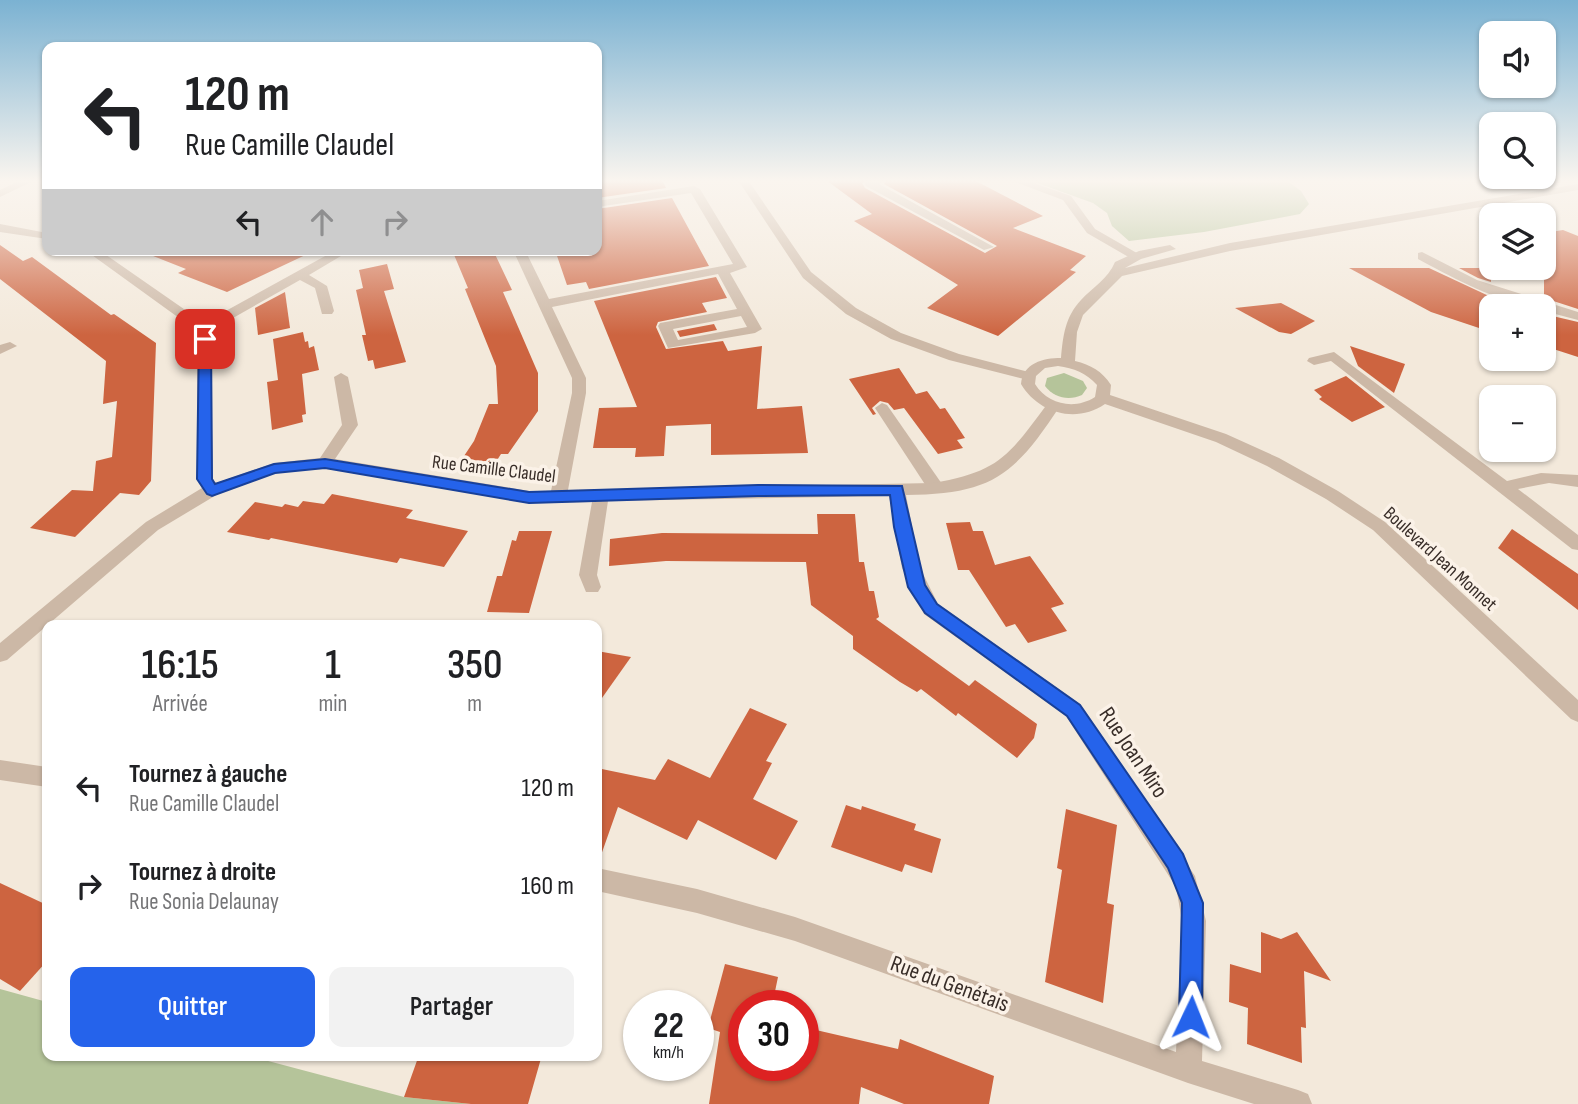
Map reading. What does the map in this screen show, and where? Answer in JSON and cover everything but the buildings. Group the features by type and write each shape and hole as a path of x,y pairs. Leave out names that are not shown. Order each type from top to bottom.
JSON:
{"street":[{"path":"21,232 42,235"},
{"path":"545,304 741,267 720,232"},
{"path":"778,232 807,275 850,311 896,336 954,357 1028,376"},
{"path":"959,232 988,247"},
{"path":"1092,232 1136,256"},
{"path":"1068,363 1070,332 1076,315 1084,304 1118,274 1230,247 1320,232"},
{"path":"1118,274 1119,265 1136,256 1178,248 1230,247"},
{"path":"100,256 203,329 205,479 212,491"},
{"path":"203,329 334,256"},
{"path":"522,256 577,370 580,386 558,498"},
{"path":"1422,256 1473,283 1506,294"},
{"path":"722,270 745,311 755,329 673,345 666,326 745,311"},
{"path":"300,275 321,286 327,311"},
{"path":"1556,310 1578,316"},
{"path":"1314,361 1334,356 1578,544"},
{"path":"1068,363 1086,369 1100,379 1105,388 1103,398 1095,405 1083,408 1052,405 1031,392 1028,376 1041,365 1068,363"},
{"path":"325,463 350,425 341,377"},
{"name":"Boulevard Jean Monnet","path":"1103,398 1221,438 1273,461 1379,526 1578,713"},
{"name":"Rue Camille Claudel","path":"0,654 152,526 182,506 212,491 274,468 325,463 512,495 558,498 936,488 987,477 1012,463 1052,405"},
{"path":"882,408 936,488"},
{"path":"1505,488 1534,477 1559,476 1578,481"},
{"name":"Rue Joan Miro","path":"897,490 902,527 917,587 931,609 1073,710 1187,884 1194,921 1188,1070"},
{"path":"592,586 588,575 601,496"},
{"path":"0,770 42,777"},
{"name":"Rue du Genétais","path":"602,881 697,901 795,929 1188,1070 1297,1104"}],"green space":[{"path":"1118,232 1207,232 1204,232 1129,241"},
{"path":"1064,373 1083,381 1087,388 1082,395 1062,397 1045,386 1047,378"},
{"path":"0,989 42,1001 42,1061 269,1061 404,1097 471,1104 0,1104"}],"route":[{"path":"205,339 205,479 212,491 274,468 325,463 529,497 897,490 902,527 917,587 931,609 1073,710 1175,862 1187,884 1193,903 1191,1017"}]}
